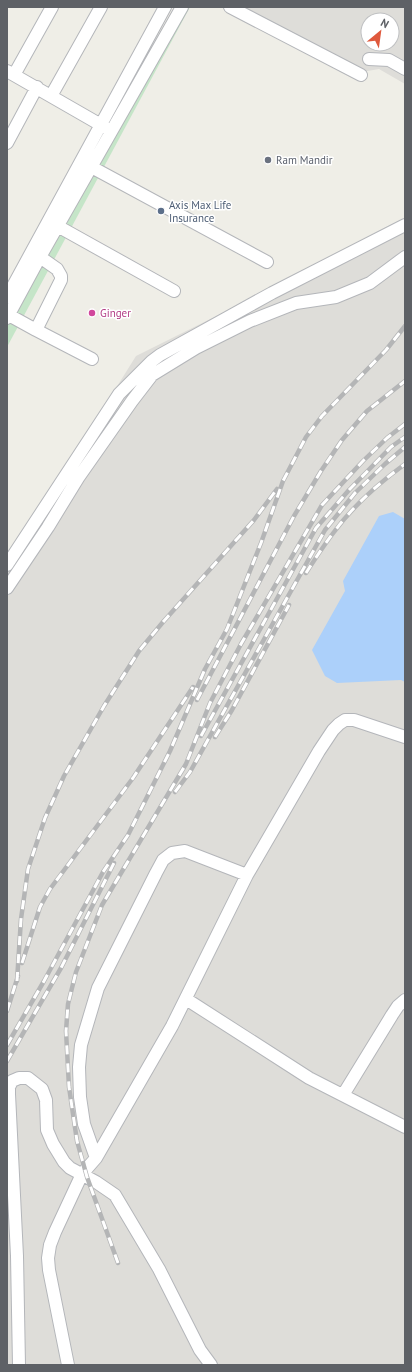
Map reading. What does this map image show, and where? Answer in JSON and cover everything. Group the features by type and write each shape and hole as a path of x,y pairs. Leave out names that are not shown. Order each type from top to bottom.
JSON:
{"street":[{"path":"52,7 10,73 37,87 106,128"},
{"path":"51,96 101,7"},
{"path":"7,297 53,224 106,128 165,7"},
{"path":"106,128 182,7"},
{"path":"230,7 361,75"},
{"path":"369,59 389,60 405,69"},
{"path":"7,143 37,87"},
{"path":"86,164 267,262"},
{"path":"53,224 40,257 8,315 92,359"},
{"path":"53,224 174,290"},
{"path":"7,565 118,394 160,354 272,293 405,225"},
{"path":"36,330 61,276 57,269 40,257"},
{"path":"7,588 48,527 78,478 152,375 196,348 250,321 296,304 336,297 370,283 405,257"},
{"path":"118,394 132,401"},
{"path":"68,1365 49,1270 48,1258 54,1232 82,1174 96,1158 172,1026 247,874 319,751 333,730 345,720 354,720 405,737"},
{"path":"96,1158 84,1124 80,1098 79,1067 81,1045 98,988 156,873 163,860 172,853 185,851 247,874"},
{"path":"186,999 309,1078 405,1127"},
{"path":"342,1095 392,1015 398,1006 405,1000"},
{"path":"19,1365 17,1256 9,1094 9,1087 12,1081 19,1078 28,1078 42,1089 46,1100 47,1130 52,1144 64,1162 70,1168 108,1189 115,1195 159,1269 200,1350 211,1365"}],"shaded area":[{"path":"224,7 405,7 405,84 379,69 350,74"},
{"path":"405,222 405,1365 7,1365 7,563 136,356"}],"green space":[{"path":"179,7 190,7 7,347 7,320"}],"water":[{"path":"393,512 405,519 405,682 401,680 337,683 325,676 312,650 345,591 343,581 379,516"}],"railway":[{"path":"7,1045 44,981 103,872 128,835 170,751 205,669 227,629 261,543 283,481 306,437 322,416 386,350 405,326"},
{"path":"197,700 294,516 321,471 342,440 367,411 405,381"},
{"path":"118,1263 87,1177 77,1141 69,1087 66,1031 68,1004 76,972 102,905 186,764 210,703 241,644 322,505 363,461 387,438 405,424"},
{"path":"201,736 316,528 349,490 391,447 405,437"},
{"path":"175,792 190,772 325,530 355,493 405,447"},
{"path":"306,573 330,537 349,513 376,487 405,464"},
{"path":"17,981 21,919 28,869 45,818 64,776 104,706 139,651 254,520 277,489"},
{"path":"215,737 232,710 289,605"},
{"path":"22,963 40,907 50,889 133,778 193,687"},
{"path":"7,1061 61,968 114,863"},
{"path":"7,1011 18,976"}],"place":[{"name":"Ram Mandir","path":"268,160"},
{"name":"Axis Max Life Insurance","path":"161,211"},
{"name":"Ginger","path":"92,313"}]}
